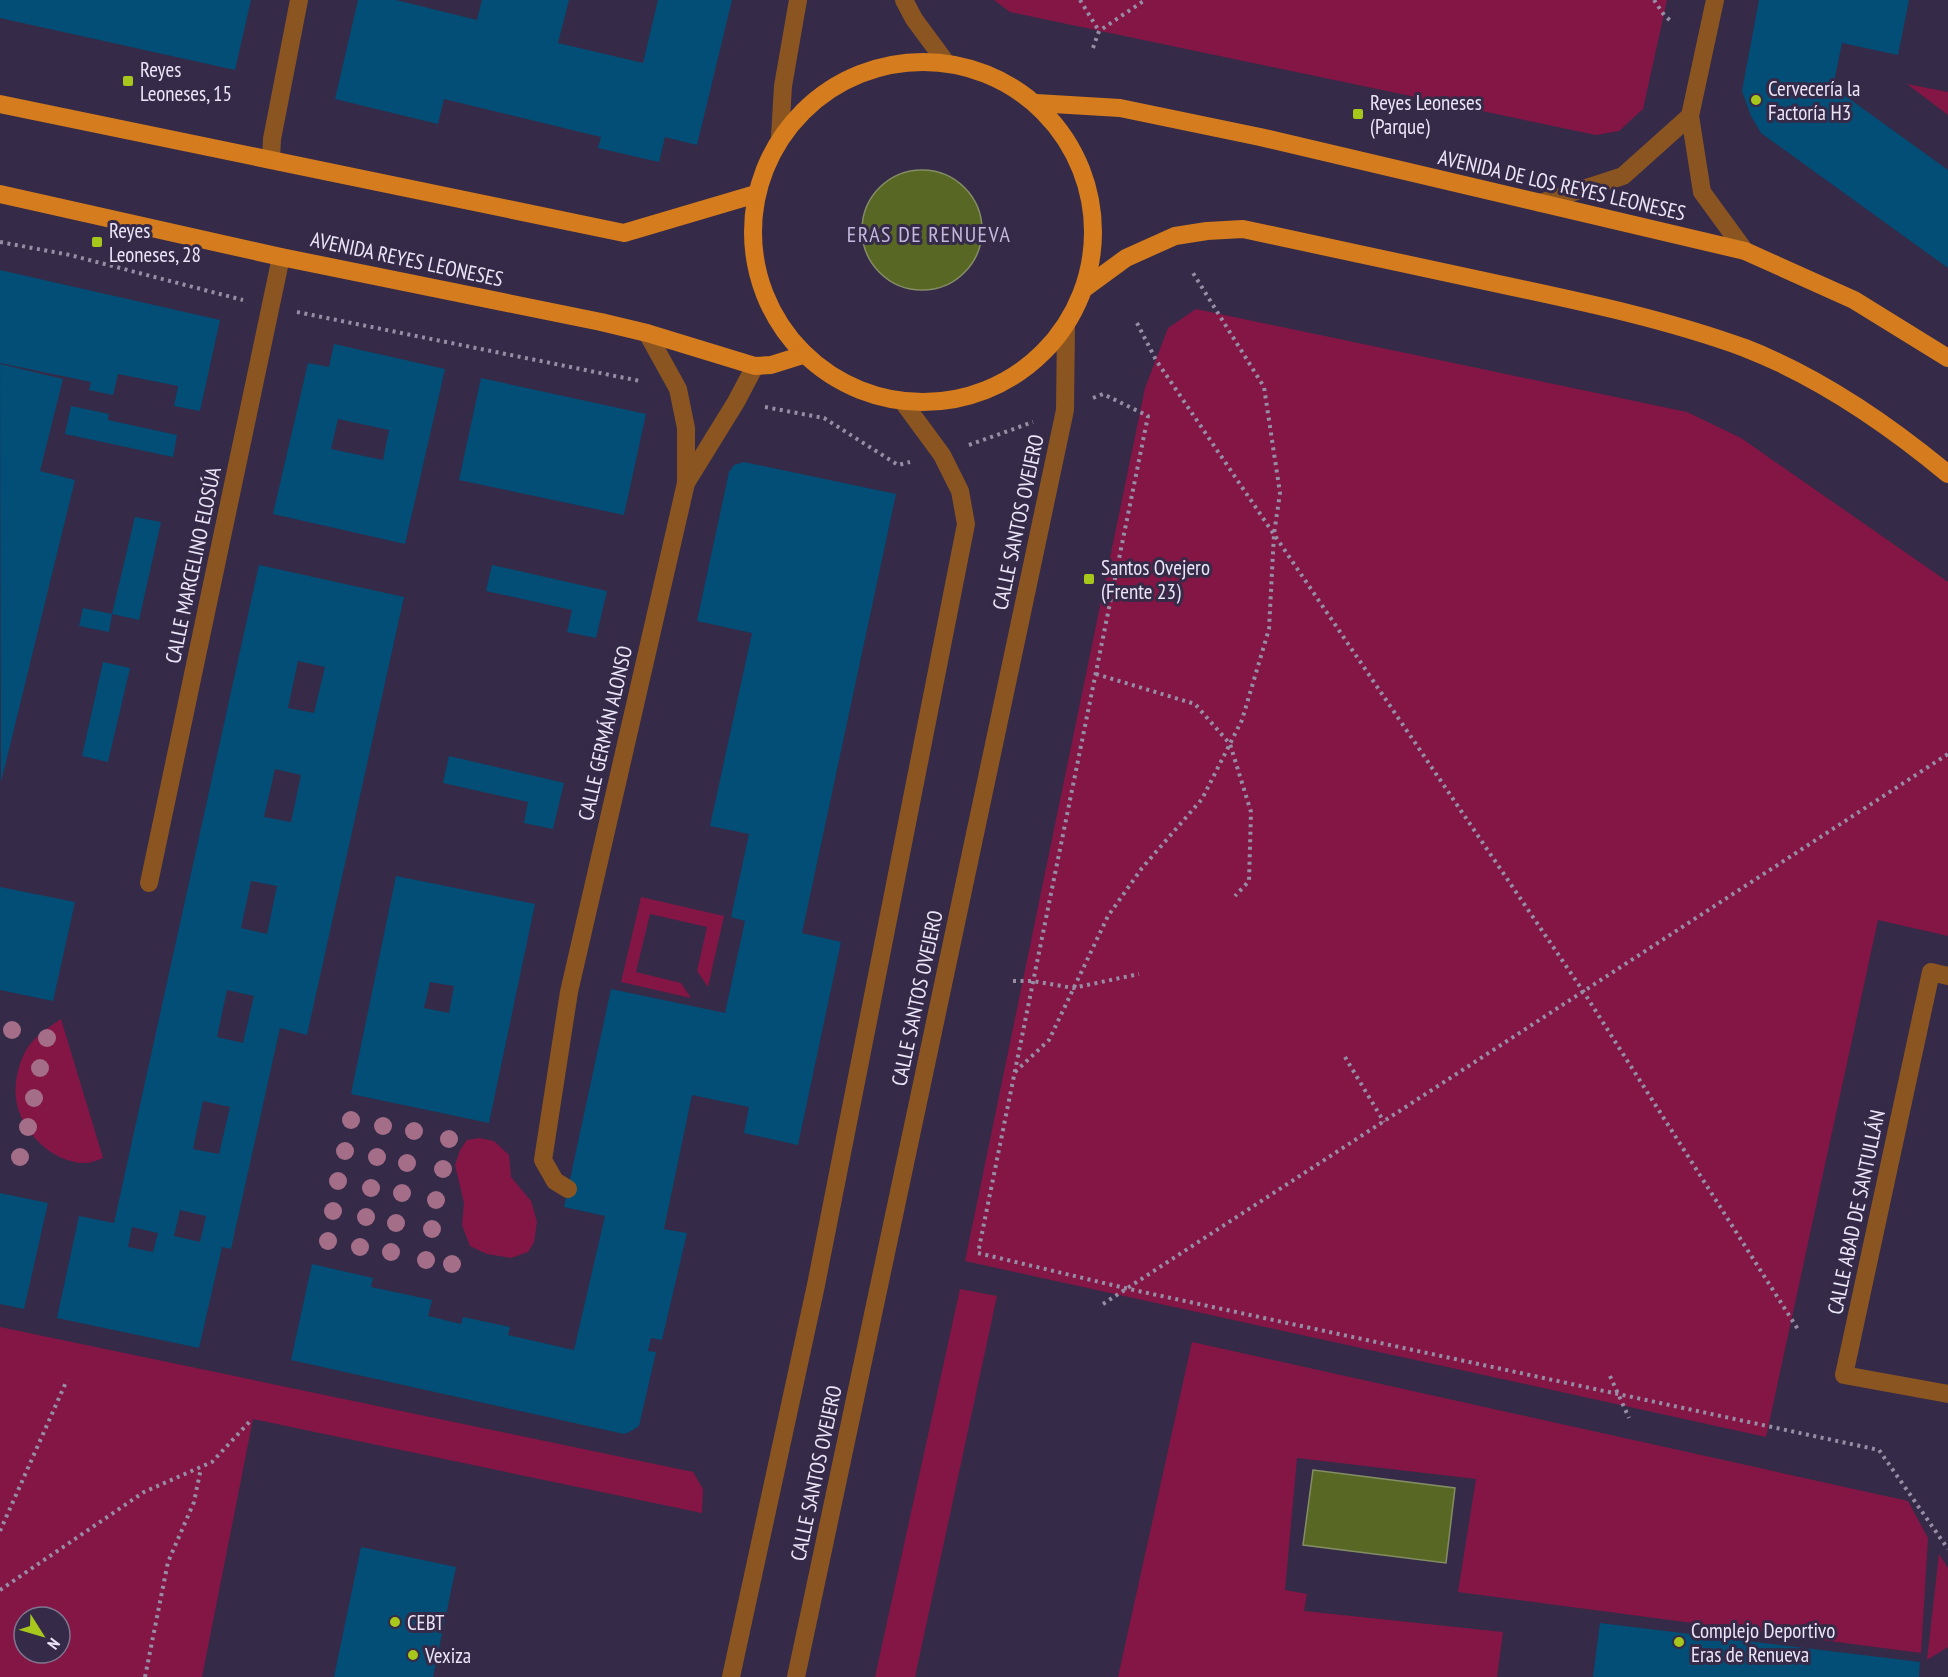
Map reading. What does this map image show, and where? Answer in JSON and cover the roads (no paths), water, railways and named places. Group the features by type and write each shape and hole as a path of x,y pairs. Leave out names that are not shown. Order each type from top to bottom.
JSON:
{"main road":[{"path":"945,61 993,75 1036,103 1070,144 1090,194 1093,247 1085,288 1066,326 1038,360 999,385 952,400 903,402 849,387 803,355 769,308 753,252 756,194 766,164 780,137 811,102 850,76 891,62 945,61"},
{"name":"AVENIDA DE LOS REYES LEONESES","path":"1036,103 1120,108 1260,137 1745,251 1854,300 1948,358"},
{"path":"0,104 624,233 756,194"},
{"name":"AVENIDA REYES LEONESES","path":"0,194 281,257 601,322 647,333 755,366 803,355"},
{"path":"1085,288 1126,258 1176,236 1243,229 1583,302 1641,315 1745,349 1793,371 1856,406 1915,447 1948,474"}],"street":[{"path":"271,160 272,139 299,0"},
{"path":"780,137 783,86 798,0"},
{"path":"904,0 914,19 945,61"},
{"path":"1715,0 1690,116 1702,192 1745,251"},
{"path":"1540,202 1623,176 1690,116"},
{"name":"CALLE MARCELINO ELOSÚA","path":"149,883 281,257"},
{"name":"CALLE SANTOS OVEJERO","path":"796,1677 1065,410 1066,326"},
{"name":"CALLE GERMÁN ALONSO","path":"568,1189 555,1181 543,1160 569,992 686,483 686,428 678,389 647,333"},
{"name":"CALLE GERMÁN ALONSO","path":"686,483 736,402 755,366"},
{"name":"CALLE SANTOS OVEJERO","path":"731,1677 816,1285 966,524 960,491 942,455 903,402"},
{"name":"CALLE ABAD DE SANTULLÁN","path":"1948,976 1931,972 1844,1375 1948,1394"}],"place":[{"name":"Reyes Leoneses, 15","path":"128,81"},
{"name":"Cervecería la Factoría H3","path":"1756,100"},
{"name":"Reyes Leoneses (Parque)","path":"1358,114"},
{"name":"Reyes Leoneses, 28","path":"97,242"},
{"name":"Santos Ovejero (Frente 23)","path":"1089,579"},
{"name":"CEBT","path":"395,1622"},
{"name":"Complejo Deportivo Eras de Renueva","path":"1679,1642"},
{"name":"Vexiza","path":"413,1655"}],"district":[{"name":"ERAS DE RENUEVA","path":"929,234"}]}
